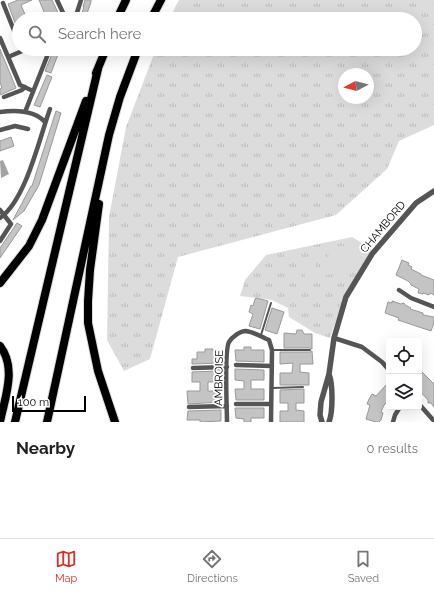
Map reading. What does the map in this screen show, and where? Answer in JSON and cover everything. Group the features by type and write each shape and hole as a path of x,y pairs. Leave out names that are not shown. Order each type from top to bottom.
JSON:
{"highway":[{"path":"120,12 126,0"},
{"path":"155,12 161,0"},
{"path":"0,283 29,246 42,220 103,56"},
{"path":"47,422 106,149 120,97 135,56"},
{"path":"16,422 98,69"},
{"path":"106,149 90,270 87,312 92,348 115,422"},
{"path":"0,346 5,352 8,360 9,374 0,422"}],"street":[{"path":"9,0 1,3 12,27"},
{"path":"57,0 63,12"},
{"path":"77,12 81,0"},
{"path":"1,40 20,85 33,91"},
{"path":"8,57 12,55"},
{"path":"25,112 47,56"},
{"path":"4,97 22,90 24,87"},
{"path":"2,217 17,198 27,178 50,109"},
{"path":"0,112 25,112 42,118 45,122"},
{"path":"0,130 15,126 28,129"},
{"name":"CHAMBORD","path":"322,422 320,415 321,400 329,374 334,338 346,297 372,254 416,203 434,191"},
{"path":"0,210 2,217 11,224 0,241"},
{"path":"399,290 412,298 434,307"},
{"name":"AMBROISE","path":"227,422 228,343 237,334 245,331 261,336"},
{"path":"261,336 269,340 272,350 271,422"},
{"path":"334,338 362,348 386,367"},
{"path":"236,365 272,366"},
{"path":"193,368 227,367"},
{"name":"CHAMBORD","path":"329,374 331,378 330,422"},
{"path":"321,400 331,401"},
{"path":"236,404 271,404"},
{"path":"189,407 227,406"},
{"path":"422,407 434,421"},
{"path":"394,422 395,415 398,410"}],"lane":[{"path":"261,336 271,304"},
{"path":"272,350 310,350"},
{"path":"271,388 304,388"}],"green space":[{"path":"179,0 434,0 434,125 399,141 387,169 336,215 178,257 150,359 124,371 107,340 109,217 126,127 153,56 422,56 422,12 173,12"},
{"path":"352,237 372,249 347,290 330,338 315,333 289,317 288,308 272,300 240,296 245,280 266,255"},
{"path":"353,244 356,246 357,258 348,259 350,270 348,272 323,274 321,264 329,261 328,251 330,248"},
{"path":"314,260 317,281 306,283 303,262"}],"shaded area":[{"path":"3,160 9,174 1,178 0,161"}],"building":[{"path":"18,0 32,0 21,5 24,12 12,12 12,15 8,4"},
{"path":"39,0 52,0 58,12 44,12"},
{"path":"85,0 91,0 87,12 82,12"},
{"path":"0,49 16,88 0,95 0,89 2,88 0,82"},
{"path":"51,56 57,56 51,73 45,71"},
{"path":"47,75 52,77 40,107 34,105"},
{"path":"56,111 61,113 39,185 24,211 13,220 32,186"},
{"path":"11,137 14,146 0,151 0,141"},
{"path":"17,223 22,226 0,258 0,248"},
{"path":"402,260 409,263 408,265 412,267 411,269 434,280 434,295 430,293 429,295 418,293 419,289 396,275"},
{"path":"256,298 268,301 260,329 249,326 253,314 249,312 251,305 253,306"},
{"path":"392,301 401,304 404,303 411,308 410,309 423,313 423,315 434,317 434,323 431,331 398,320 399,318 385,313 388,302 392,303"},
{"path":"272,308 284,312 277,334 265,330"},
{"path":"297,330 302,330 304,334 312,334 312,349 284,348 284,333 296,334"},
{"path":"244,347 251,347 251,350 264,350 264,362 236,361 235,350 244,350"},
{"path":"205,349 220,351 221,363 192,364 192,359 197,359 197,352 205,352"},
{"path":"312,351 313,364 300,364 300,372 309,373 309,385 280,385 280,373 292,373 293,363 280,364 280,352"},
{"path":"235,369 264,370 264,380 251,380 251,389 264,389 264,400 236,400 235,389 244,389 244,381 235,380"},
{"path":"220,371 220,382 208,382 208,391 220,391 221,402 188,404 187,391 200,391 200,382 192,382 192,372"},
{"path":"422,372 434,384 434,407 431,403 428,403 428,400 422,393"},
{"path":"386,385 386,403 381,412 383,413 379,422 366,419 370,405 367,404 369,399 372,394 376,396"},
{"path":"304,389 304,403 296,403 296,410 304,411 304,422 280,422 280,411 288,411 288,403 280,403 280,390"},
{"path":"235,408 264,408 264,418 251,418 251,422 244,422 244,419 236,418"},
{"path":"221,410 221,421 200,422 200,420 187,420 188,411"}]}
